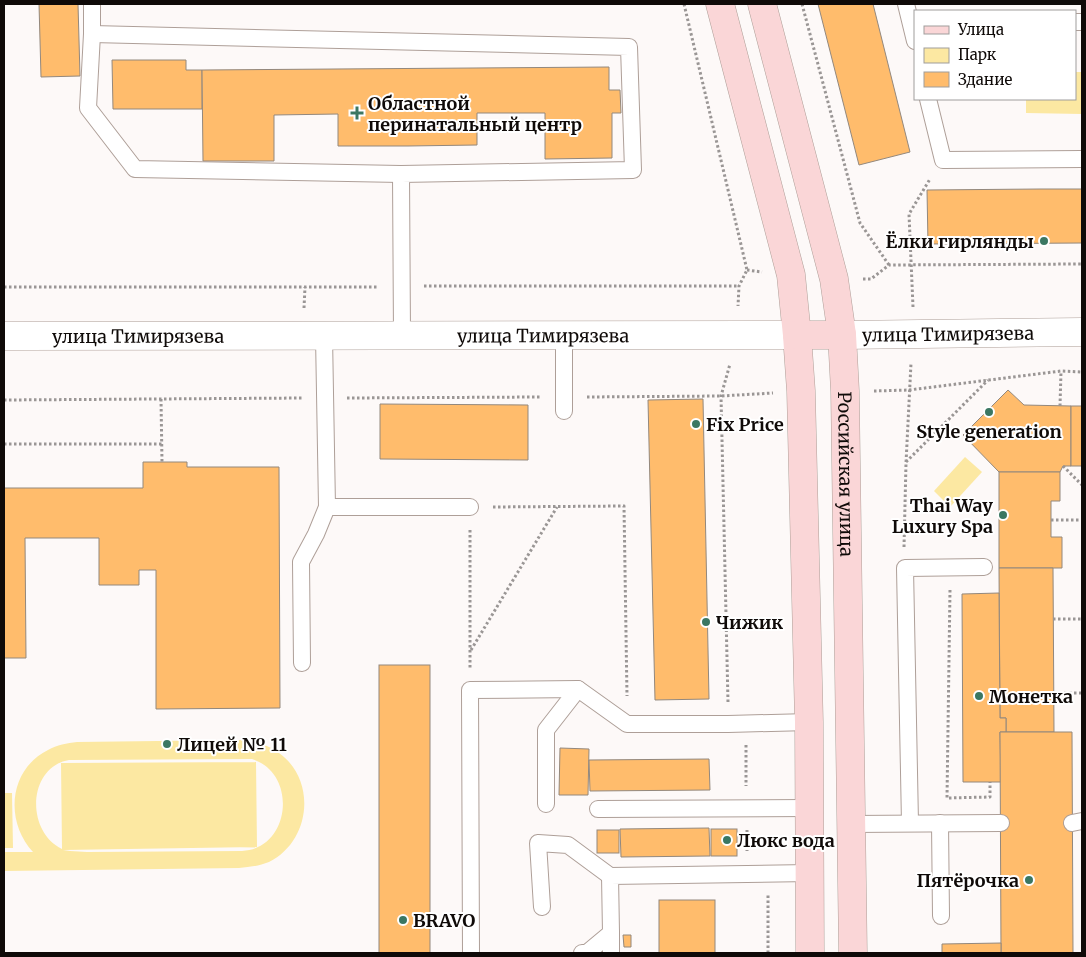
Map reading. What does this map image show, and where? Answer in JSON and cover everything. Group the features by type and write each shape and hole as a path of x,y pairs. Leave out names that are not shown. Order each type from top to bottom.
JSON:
{"main road":[{"path":"720,4 791,275 797,335 801,392 809,722 810,953"},
{"name":"Российская улица","path":"762,4 834,279 842,335 845,391 853,953"},
{"name":"улица Тимирязева","path":"797,335 842,335"}],"street":[{"name":"улица Тимирязева","path":"842,335 1082,332"},
{"name":"улица Тимирязева","path":"4,336 797,335"}],"lane":[{"path":"92,4 88,108 136,169 401,174 633,170 629,47 92,34"},
{"path":"906,4 914,38"},
{"path":"928,100 942,160 1082,159"},
{"path":"401,174 402,335"},
{"path":"564,335 564,404"},
{"path":"302,663 301,562 316,534 327,507 324,336"},
{"path":"327,507 470,507"},
{"path":"910,823 905,568 984,567"},
{"path":"470,953 470,690 578,689 627,724 809,722"},
{"path":"546,804 546,730 578,689"},
{"path":"598,809 809,808"},
{"path":"940,823 941,916"},
{"path":"851,824 1001,823"},
{"path":"542,907 538,843 568,845 610,876 810,873"},
{"path":"610,876 611,953"},
{"path":"582,953 587,953 611,933"}],"path":[{"path":"684,4 747,270 739,286 738,335 721,396 728,724 746,740 747,875"},
{"path":"802,4 860,223 889,265"},
{"path":"834,279 871,279 889,265 1082,264"},
{"path":"747,270 791,275"},
{"path":"4,287 739,286"},
{"path":"845,391 909,390 1061,372 1082,372"},
{"path":"1060,406 1061,372"},
{"path":"906,463 989,380"},
{"path":"4,400 325,398 564,404 801,392"},
{"path":"161,399 162,462"},
{"path":"4,444 162,444"},
{"path":"1063,466 1082,486"},
{"path":"470,651 557,506"},
{"path":"470,690 470,507 624,506 627,724"},
{"path":"1051,520 1082,520"},
{"path":"950,568 947,798 990,797 990,782"},
{"path":"1053,619 1082,619"},
{"path":"1054,693 1082,693"},
{"path":"768,874 768,953"}],"green space":[{"path":"1076,72 1082,72 1082,114 1026,113 1026,100 1076,100"},
{"path":"965,457 982,472 950,507 934,491"},
{"path":"239,740 265,745 279,753 291,765 299,778 304,794 304,810 301,825 294,840 283,852 269,862 250,867 4,871 4,852 33,852 24,840 15,812 15,797 18,783 25,770 35,759 48,750 62,744 77,742","holes":["252,759 267,767 277,779 282,794 283,810 279,825 271,838 258,847 242,851 87,852 63,850 257,847 256,762 61,763 62,849 50,840 42,828 37,815 36,800 39,786 45,774 55,765 69,760"]},
{"path":"4,793 12,793 13,848 4,848"}],"building":[{"path":"39,4 78,4 80,76 41,77"},
{"path":"818,4 873,4 910,152 859,165"},
{"path":"112,60 186,60 186,70 202,70 202,109 113,109"},
{"path":"609,67 609,90 620,90 621,113 612,113 612,158 545,159 545,113 477,113 477,145 408,146 338,146 338,114 274,115 274,161 203,161 202,70"},
{"path":"1082,189 1082,243 928,244 927,190"},
{"path":"1008,390 1024,405 1071,406 1071,466 1063,466 1060,472 999,472 963,435"},
{"path":"703,399 709,699 655,700 648,400"},
{"path":"380,404 528,405 528,460 380,459"},
{"path":"1071,406 1082,406 1082,466 1071,466"},
{"path":"143,462 187,462 187,467 279,467 280,708 156,709 156,570 139,570 139,585 99,585 99,538 25,538 26,658 4,658 4,488 143,488"},
{"path":"999,472 1060,472 1060,501 1051,501 1051,537 1062,537 1062,568 999,568"},
{"path":"999,568 1053,568 1054,732 1006,732 1006,718 1000,718"},
{"path":"999,593 1000,718 1006,718 1006,732 1000,732 1001,782 963,782 962,594"},
{"path":"379,665 430,665 430,953 379,953"},
{"path":"1000,732 1072,732 1073,953 1001,953"},
{"path":"560,748 589,749 588,795 559,795"},
{"path":"709,759 710,790 590,791 589,760"},
{"path":"709,828 710,856 621,857 620,829"},
{"path":"711,829 737,829 737,856 711,856"},
{"path":"597,830 619,830 619,853 597,853"},
{"path":"659,900 715,900 715,953 659,953"},
{"path":"623,935 631,935 631,947 624,947"},
{"path":"1001,943 1001,953 942,953 942,944"}],"place":[{"name":"Областной перинатальный центр","path":"357,113"},
{"name":"Ёлки гирлянды","path":"1044,241"},
{"name":"Style generation","path":"989,412"},
{"name":"Fix Price","path":"696,424"},
{"name":"Thai Way Luxury Spa","path":"1003,515"},
{"name":"Чижик","path":"706,622"},
{"name":"Монетка","path":"979,696"},
{"name":"Лицей № 11","path":"167,744"},
{"name":"Люкс вода","path":"727,840"},
{"name":"Пятёрочка","path":"1029,880"},
{"name":"BRAVO","path":"403,920"}]}
